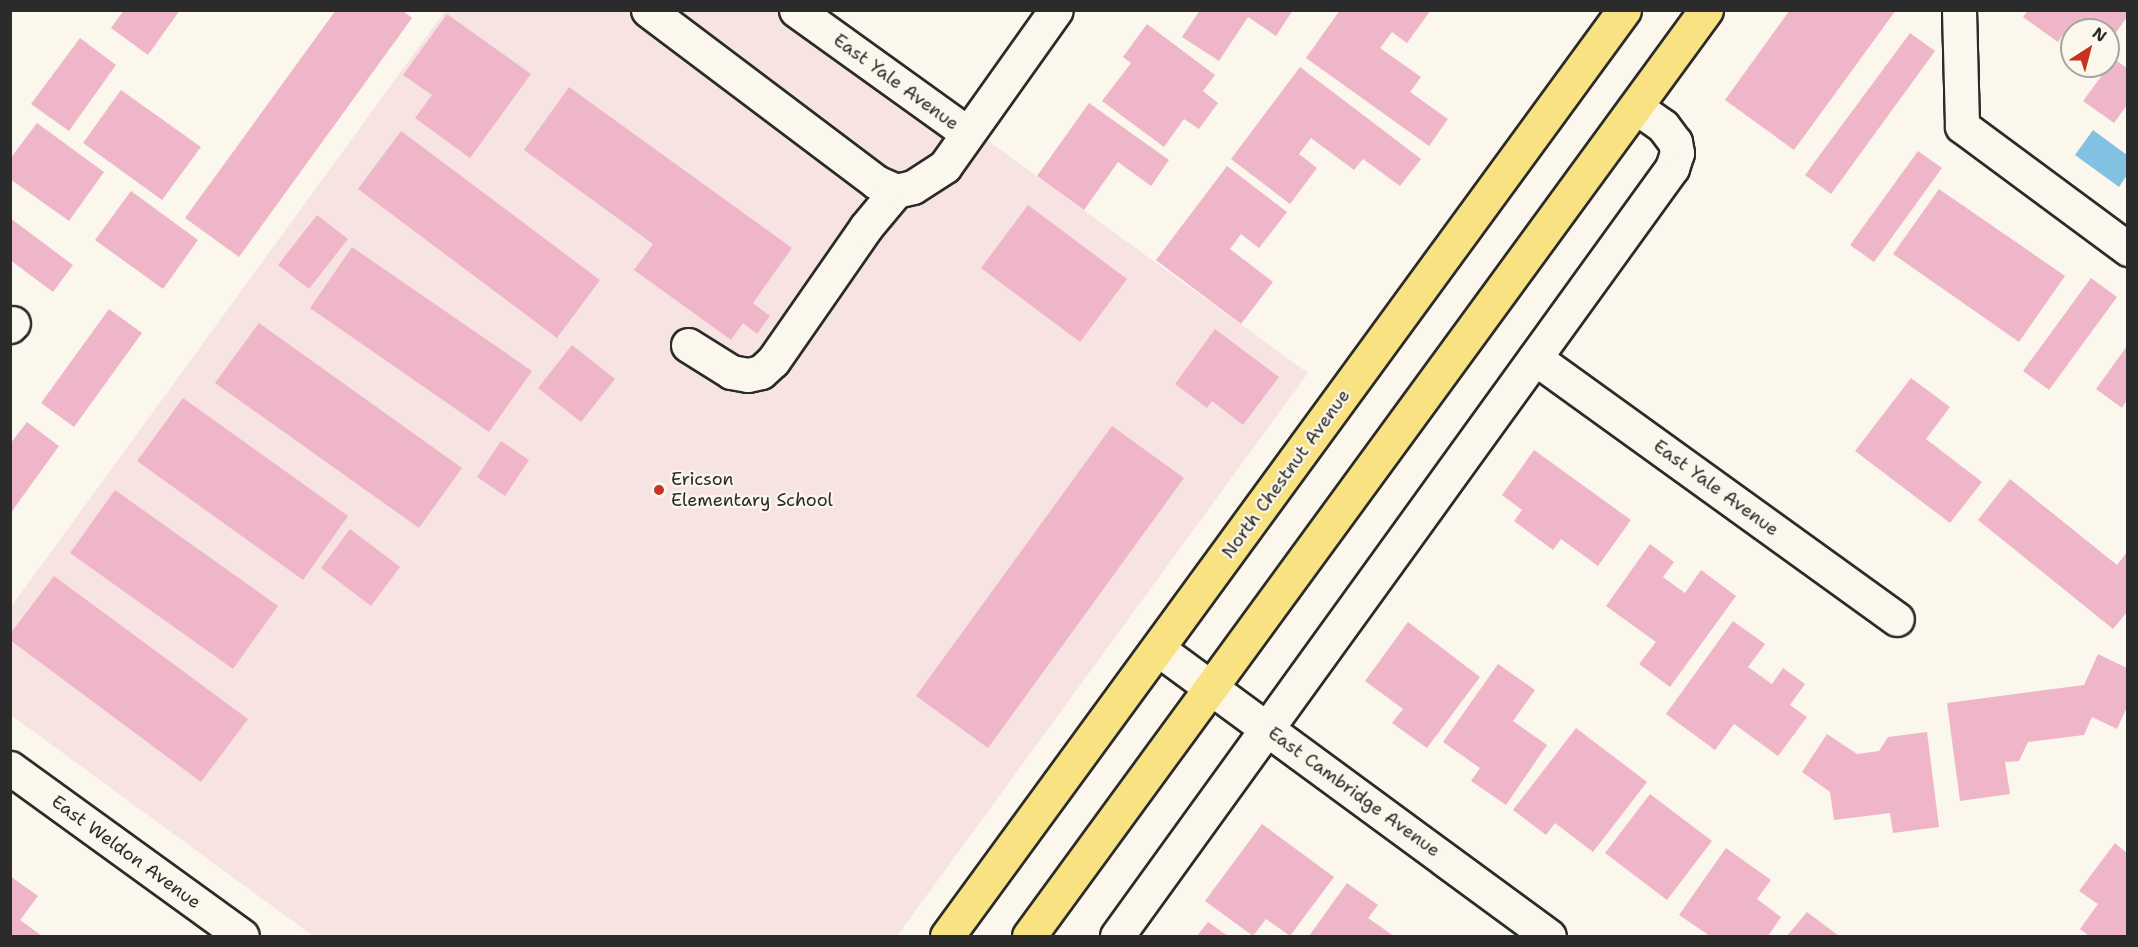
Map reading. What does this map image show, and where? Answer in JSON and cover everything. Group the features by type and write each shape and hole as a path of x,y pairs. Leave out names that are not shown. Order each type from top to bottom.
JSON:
{"main road":[{"name":"North Chestnut Avenue","path":"947,936 1624,10"},
{"path":"1029,936 1706,10"}],"street":[{"path":"648,10 876,182 896,191 914,187 945,166 1056,10"},
{"name":"East Yale Avenue","path":"796,10 967,133"},
{"path":"1959,10 1962,126 2127,249"},
{"path":"1117,936 1265,727 1674,164 1675,142 1663,126 1636,106"},
{"path":"688,345 731,372 748,375 761,372 773,361 896,191"},
{"name":"East Yale Avenue","path":"1535,358 1897,619"},
{"name":"East Cambridge Avenue","path":"1158,649 1549,936"},
{"name":"East Weldon Avenue","path":"10,768 242,936"}],"shaded area":[{"name":"Ericson Elementary School","path":"445,11 809,11 1308,373 897,936 313,936 11,715 11,607"}],"water":[{"path":"2093,130 2127,155 2127,175 2119,187 2075,155"}],"building":[{"path":"124,10 180,10 148,55 111,28"},
{"path":"336,10 402,10 412,18 239,257 185,218"},
{"path":"1200,10 1293,10 1276,36 1248,17 1219,61 1182,37"},
{"path":"1340,10 1431,10 1407,43 1392,32 1380,48 1421,77 1410,92 1448,119 1429,146 1306,58"},
{"path":"1790,10 1896,10 1794,150 1725,100"},
{"path":"2028,10 2127,10 2127,17 2120,27 2120,18 2060,18 2058,42 2023,17"},
{"path":"447,14 531,74 470,158 415,118 432,95 403,75"},
{"path":"1147,24 1215,75 1203,91 1218,103 1199,129 1184,119 1164,147 1102,101 1131,63 1123,57"},
{"path":"1910,33 1935,51 1831,194 1805,175"},
{"path":"80,38 116,65 69,131 31,104"},
{"path":"2120,63 2127,68 2127,105 2114,123 2083,101 2100,78 2120,78"},
{"path":"1300,67 1421,159 1400,186 1363,159 1354,170 1311,138 1299,154 1317,168 1290,204 1231,159"},
{"path":"569,87 792,248 753,303 770,316 757,334 743,323 731,340 634,270 653,244 524,150"},
{"path":"121,90 201,147 162,200 83,143"},
{"path":"1089,103 1169,160 1151,186 1118,162 1084,210 1037,176"},
{"path":"37,123 104,172 69,221 10,179 10,159"},
{"path":"401,131 600,280 557,338 358,189"},
{"path":"1918,151 1942,168 1874,262 1850,245"},
{"path":"1227,166 1287,212 1259,248 1241,234 1230,249 1273,282 1241,324 1156,260"},
{"path":"1939,189 2065,276 2019,342 1893,254"},
{"path":"131,191 198,240 163,289 95,240"},
{"path":"1028,205 1127,279 1080,342 981,268"},
{"path":"317,215 348,239 309,289 278,265"},
{"path":"10,218 73,265 53,292 10,260"},
{"path":"352,247 532,371 489,432 310,308"},
{"path":"2091,278 2117,297 2049,390 2023,371"},
{"path":"109,309 142,333 74,427 41,403"},
{"path":"259,323 462,468 419,528 215,383"},
{"path":"1215,329 1279,377 1243,425 1212,401 1207,408 1175,384"},
{"path":"572,345 615,379 581,422 538,388"},
{"path":"2127,346 2127,400 2122,408 2096,389"},
{"path":"1911,378 1950,407 1926,439 1982,482 1950,523 1855,451"},
{"path":"183,398 348,516 303,580 137,461"},
{"path":"27,422 59,446 10,514 10,444"},
{"path":"1112,426 1184,478 988,748 916,696"},
{"path":"501,441 529,460 505,496 477,477"},
{"path":"1534,450 1631,520 1598,566 1561,539 1553,550 1514,521 1522,510 1502,495"},
{"path":"2010,479 2117,565 2127,552 2127,612 2113,629 1978,520"},
{"path":"115,490 278,606 233,669 70,553"},
{"path":"350,529 400,567 371,606 321,568"},
{"path":"1650,544 1674,562 1663,577 1685,593 1701,570 1736,596 1670,687 1639,664 1656,642 1606,606"},
{"path":"54,576 248,719 201,782 10,640 10,634"},
{"path":"1733,621 1765,644 1748,667 1772,684 1783,668 1805,684 1790,705 1807,717 1778,756 1734,724 1715,750 1666,714"},
{"path":"1408,622 1480,677 1427,748 1392,723 1403,709 1365,681"},
{"path":"2098,654 2127,668 2127,707 2117,729 2092,717 2084,735 2028,742 2019,761 2005,762 2010,794 1960,801 1947,703 2084,685"},
{"path":"1498,664 1535,690 1513,721 1547,745 1506,805 1471,781 1480,768 1443,742"},
{"path":"1576,728 1647,782 1593,852 1555,823 1546,835 1513,810"},
{"path":"1927,732 1939,827 1893,833 1890,813 1834,820 1830,792 1802,772 1827,734 1857,754 1879,751 1888,737"},
{"path":"1650,794 1712,841 1667,900 1605,853"},
{"path":"1262,824 1334,877 1290,936 1266,919 1253,936 1205,901"},
{"path":"2115,843 2127,853 2127,936 2089,936 2080,929 2098,904 2079,891"},
{"path":"1726,848 1771,880 1757,899 1781,917 1768,936 1710,936 1679,915"},
{"path":"10,876 38,896 20,920 42,936 10,936"},
{"path":"1347,883 1378,905 1368,918 1394,936 1309,936"},
{"path":"1807,912 1839,936 1787,936"},
{"path":"1208,922 1228,936 1197,936"}],"place":[{"name":"Ericson Elementary School","path":"659,490"}]}
